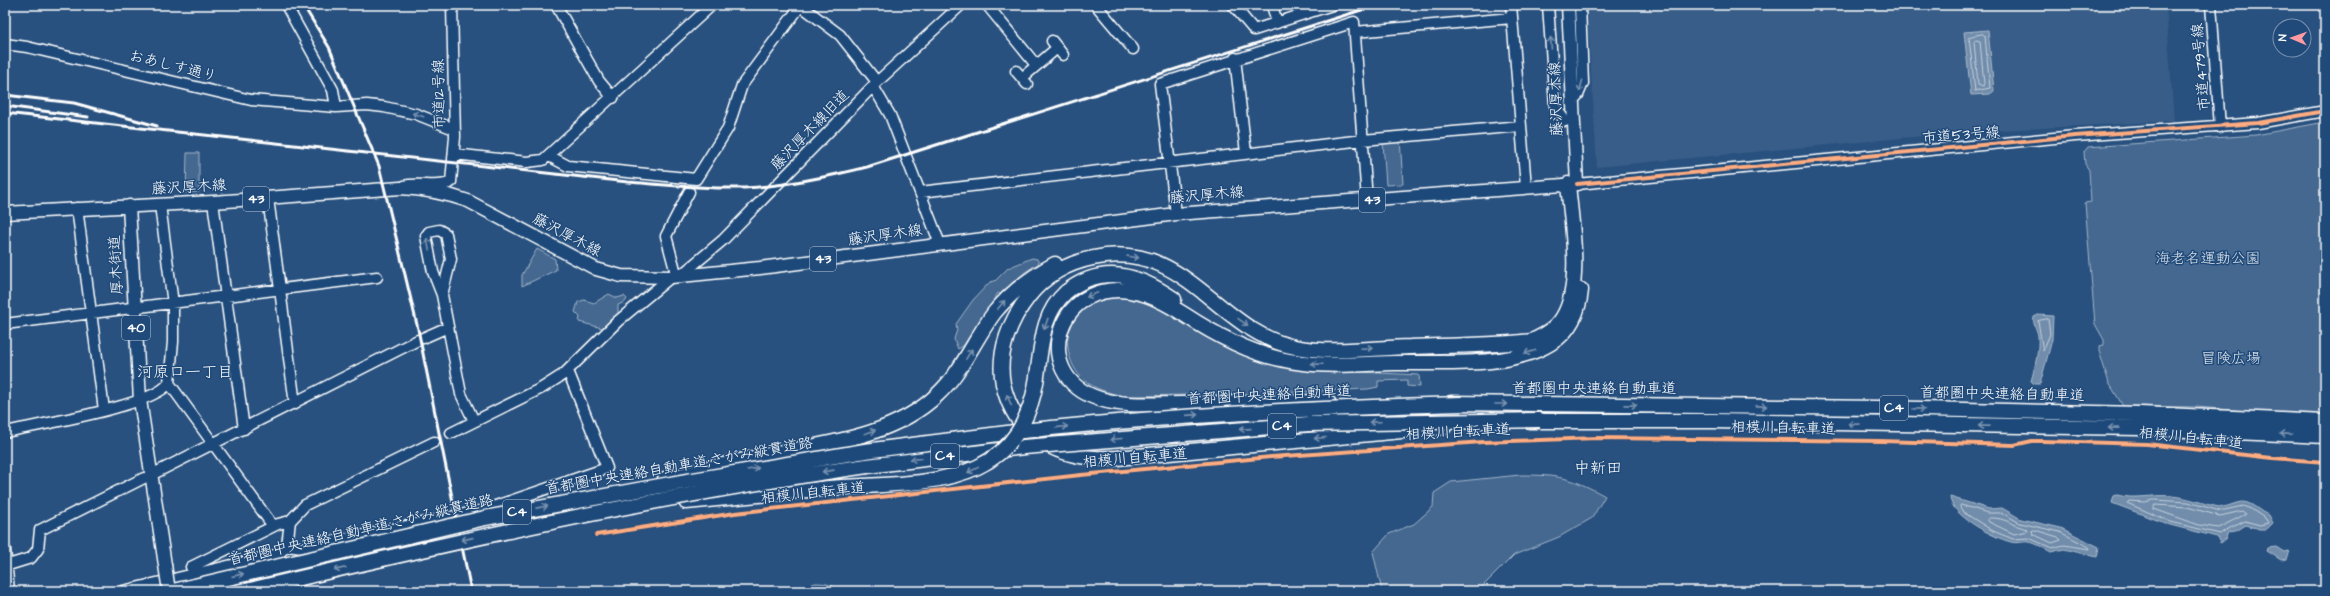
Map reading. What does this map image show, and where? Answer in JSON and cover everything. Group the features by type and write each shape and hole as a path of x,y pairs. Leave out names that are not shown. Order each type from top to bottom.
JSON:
{"highway":[{"path":"573,501 755,457 854,438 894,424 913,414 937,395 959,370 994,314 1012,293 1043,270 1055,264 1082,256 1114,255 1142,258 1175,271 1253,330 1279,343 1294,347 1331,350 1532,341 1545,335 1555,327 1564,317 1570,300 1573,264 1573,184"},
{"path":"1462,404 1411,401 1110,402 1090,396 1074,384 1068,377 1060,358 1058,338 1061,327 1071,310 1078,302 1095,293 1116,290 1147,295 1166,303 1234,343 1266,356 1313,364 1483,361 1518,356 1536,350 1552,342 1567,328 1576,314 1580,298 1582,247 1573,184"},
{"path":"1114,255 1085,260 1062,268 1032,293 1016,314 1006,339 1003,354 1003,381 1011,406 1025,428 1053,449 1091,458 1163,454 1365,434 1540,420"},
{"path":"489,534 548,526 714,498 932,480 969,472 1001,452 1016,435 1025,421 1035,392 1046,323 1054,306 1066,292 1082,282 1100,276 1120,275 1136,279 1164,292 1234,343"},
{"name":"首都圏中央連絡自動車道","path":"865,451 908,444 1069,426 1191,415 1309,408 1462,404 1879,408 2140,414 2325,422"},
{"name":"首都圏中央連絡自動車道","path":"867,466 1070,442 1300,425 1422,420 1540,420 2140,428 2325,436"},
{"name":"首都圏中央連絡自動車道;さがみ縦貫道路","path":"173,591 396,538 573,501 865,451"},
{"name":"首都圏中央連絡自動車道;さがみ縦貫道路","path":"246,591 489,534 689,494 867,466"}],"main road":[{"name":"藤沢厚木線","path":"1560,5 1566,43 1572,101 1573,184"},
{"name":"藤沢厚木線","path":"1568,5 1565,121 1573,184"},
{"name":"藤沢厚木線","path":"129,206 212,202 400,188 437,191 463,199 596,269 621,276 676,277 1176,214 1252,207 1367,200 1573,184"},
{"path":"5,213 129,206"},
{"name":"厚木街道","path":"129,206 140,400 169,591"}],"street":[{"path":"286,5 333,90 336,108"},
{"name":"市道12号線","path":"451,182 454,154 452,5"},
{"path":"556,5 599,81 613,98"},
{"path":"454,154 527,162 536,162 549,156 712,5"},
{"path":"549,156 568,166 696,179 728,128 742,85 800,5 840,35 875,84 890,115 940,244"},
{"name":"藤沢厚木線旧道","path":"451,433 542,388 568,370 618,321 722,240 875,84 961,5"},
{"path":"987,5 1036,65"},
{"path":"1096,5 1132,49"},
{"path":"1233,5 1254,30 1327,6"},
{"path":"1272,5 1277,23"},
{"path":"1511,5 1526,187"},
{"path":"1548,5 1555,106 1565,121"},
{"path":"1572,101 1578,95 1583,83 1580,5"},
{"name":"市道479号線","path":"2211,5 2220,127"},
{"path":"1355,32 1512,18"},
{"path":"1176,214 1160,84 1236,58 1354,22 1367,200"},
{"name":"おあしす通り","path":"5,44 27,47 251,100 336,108 367,105 384,107 416,114 454,129"},
{"path":"1022,78 1058,48"},
{"path":"1236,58 1246,154"},
{"name":"市道53号線","path":"1573,184 2075,136 2220,127 2258,123 2325,111"},
{"path":"920,192 1363,140 1521,126"},
{"path":"400,188 414,183 444,185 451,182 455,192 463,199"},
{"path":"676,277 666,236 689,192"},
{"path":"268,198 295,404"},
{"path":"212,202 244,429"},
{"path":"5,432 104,410 140,400 163,389 169,383 173,342 173,304 160,205"},
{"path":"77,208 104,410"},
{"path":"442,295 450,259 446,234 439,230 429,232 426,236 433,272 442,295 461,394 474,421"},
{"path":"433,272 447,272"},
{"path":"5,324 173,304 377,277"},
{"path":"157,472 295,404 421,339 448,327"},
{"path":"287,546 302,548 484,510 607,468 568,370"},
{"path":"169,383 273,526"},
{"path":"190,567 273,526 290,521 305,505 434,442"},
{"path":"6,566 31,558 35,554 40,530 144,478"},
{"path":"123,591 278,554 287,546 290,521"},
{"path":"5,549 8,591"}],"shaded area":[{"path":"1587,5 2166,5 2174,121 1965,132 1597,167"}],"green space":[{"name":"海老名運動公園","path":"2325,122 2325,418 2197,407 2123,406 2109,383 2099,351 2099,346 2104,345 2104,340 2095,324 2085,203 2091,202 2089,170 2085,164 2084,152 2088,147 2256,135"},
{"path":"1400,139 1403,184 1386,185 1383,142"},
{"path":"187,153 199,153 199,192 186,193"},
{"path":"537,249 555,259 556,270 522,286 522,275"},
{"path":"1032,258 1037,259 1039,263 1025,272 1000,294 998,293 966,344 958,349 954,339 957,330 956,324 973,300 990,282 995,281 1008,268"},
{"path":"609,294 617,298 624,296 627,299 625,302 618,305 618,315 609,325 602,328 579,322 580,317 575,312 578,302 584,300 594,303"},
{"path":"1110,296 1138,298 1319,370 1419,375 1420,387 1407,386 1407,380 1378,381 1378,387 1368,389 1253,394 1124,396 1107,392 1096,388 1082,378 1071,361 1068,352 1068,342 1072,322 1077,313 1087,304"},
{"path":"1520,475 1564,478 1583,485 1605,496 1592,518 1559,537 1514,555 1478,591 1382,591 1373,552 1389,534 1414,524 1433,507 1434,493 1451,482"},
{"path":"815,583 828,584 840,591 774,591 806,587"}],"water":[{"path":"1988,30 1994,91 1990,94 1971,95 1964,32"},
{"path":"2038,315 2053,316 2052,340 2040,384 2034,384 2031,381 2038,347 2038,336 2034,324 2034,317"},
{"path":"2114,496 2130,497 2177,497 2219,507 2225,507 2243,502 2250,504 2269,515 2273,523 2267,529 2260,529 2246,525 2236,531 2228,532 2226,538 2220,543 2217,537 2170,525 2112,503"},
{"path":"1950,497 1989,509 2002,508 2021,519 2061,528 2099,547 2097,557 2064,549 2051,552 2032,543 2013,543 2003,540 1984,531 1965,518 1952,504"},
{"path":"2276,547 2284,552 2289,551 2286,559 2281,560 2267,551 2268,548"}],"tunnel":[{"path":"434,442 451,433"}],"railway":[{"path":"303,5 329,47 379,166 418,329 471,591"},
{"path":"5,113 628,182 715,188 760,187 806,180 867,167 1377,5"},
{"path":"5,95 74,103 157,126"},
{"path":"5,106 88,117"}],"cycle path":[{"path":"1577,184 2075,136 2258,123 2325,111"},
{"name":"相模川自転車道","path":"596,535 735,513 1081,475 1271,457 1483,442 1598,438 1881,441 2014,445 2032,441 2042,441 2147,444 2272,458 2325,462"}],"district":[{"name":"河原口一丁目","path":"185,372"},
{"name":"中新田","path":"1598,468"}],"park label":[{"name":"冒険広場","path":"2231,358"}]}
